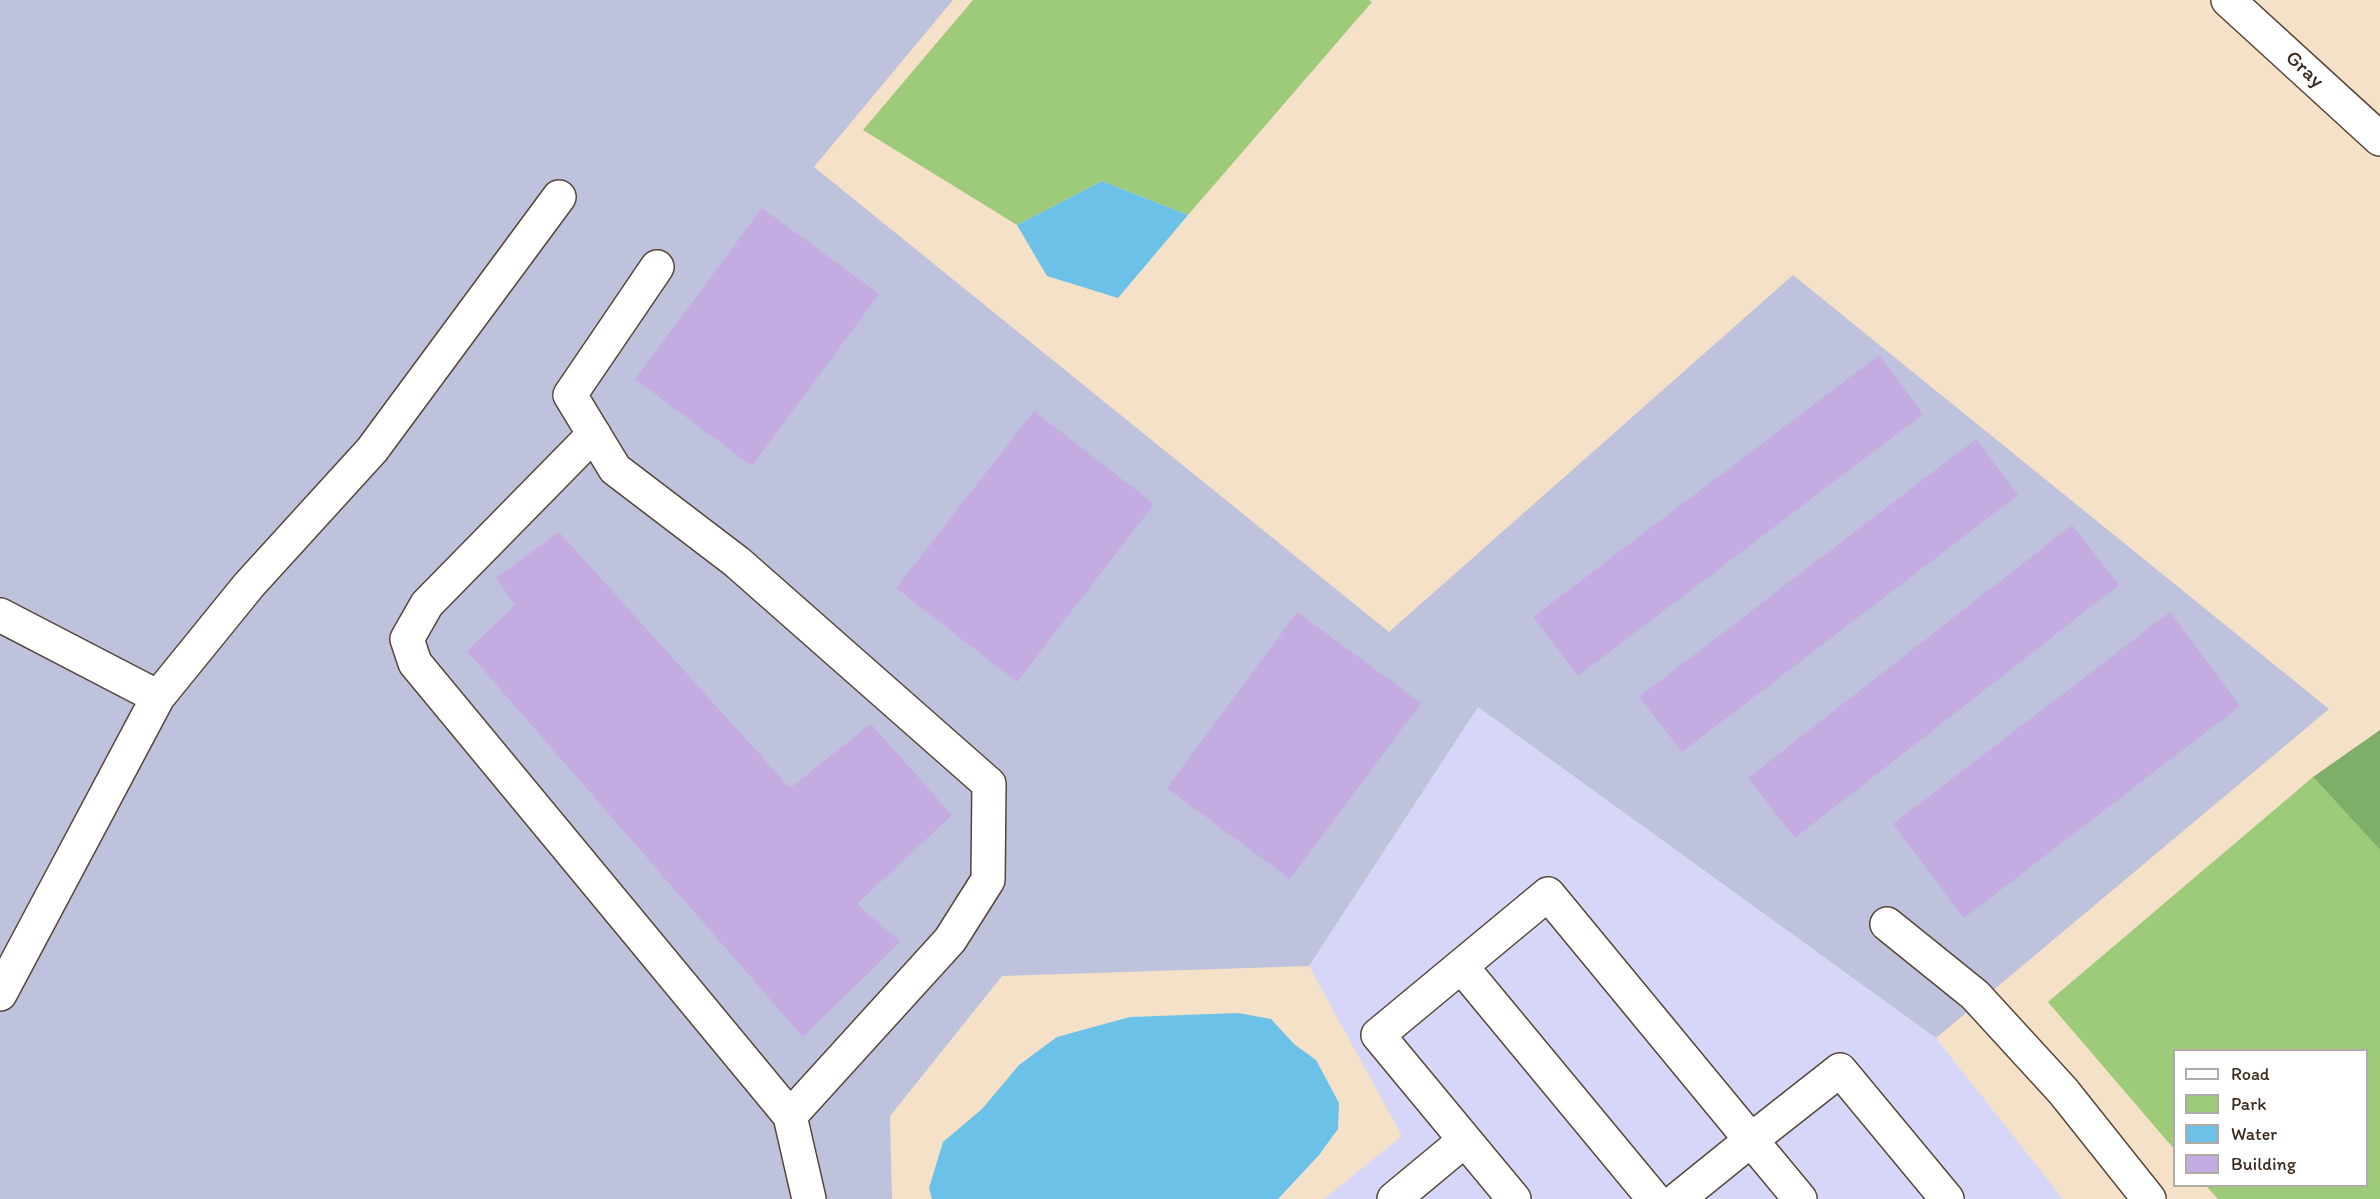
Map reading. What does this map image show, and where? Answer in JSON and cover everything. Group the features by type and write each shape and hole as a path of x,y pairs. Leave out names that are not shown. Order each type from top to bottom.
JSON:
{"street":[{"name":"Gray","path":"2228,0 2380,139"},
{"path":"0,994 158,697 249,585 372,450 559,197"},
{"path":"657,267 570,395 615,469 738,562 988,784 988,880 950,940 790,1116"},
{"path":"594,434 427,604 407,639 415,663 790,1116 809,1199"},
{"path":"0,615 158,697"},
{"path":"1514,1199 1378,1035 1548,894 1800,1199"},
{"path":"1887,924 1975,994 2063,1091 2149,1199"},
{"path":"1461,966 1654,1199"},
{"path":"1678,1199 1840,1070 1947,1199"},
{"path":"1394,1199 1465,1140"}],"shaded area":[{"path":"0,0 953,0 814,167 1389,632 1793,275 2329,709 1936,1038 1478,707 1309,966 1002,976 890,1116 892,1199 0,1199"},
{"path":"1478,707 1936,1038 2063,1199 1324,1199 1402,1136 1309,966"}],"green space":[{"path":"973,0 1369,0 1372,2 1188,215 1102,181 1017,225 863,130"},
{"path":"2380,730 2380,850 2313,777"},
{"path":"2313,777 2380,850 2380,1199 2218,1199 2207,1187 2368,1187 2368,1049 2173,1049 2173,1148 2048,1002"}],"water":[{"path":"1102,181 1188,215 1118,298 1047,276 1017,225"},
{"path":"1238,1013 1271,1019 1294,1044 1316,1060 1339,1103 1338,1129 1319,1155 1278,1199 932,1199 929,1188 943,1142 982,1109 1019,1065 1057,1037 1130,1017"}],"building":[{"path":"762,208 879,294 752,466 635,379"},
{"path":"1879,355 1923,414 1578,676 1533,617"},
{"path":"1034,411 1154,504 1017,682 896,588"},
{"path":"1976,439 2018,495 1682,752 1639,697"},
{"path":"2072,525 2119,585 1795,838 1748,778"},
{"path":"559,532 790,788 871,724 952,815 857,904 900,942 803,1037 467,651 515,605 496,578"},
{"path":"1297,612 1421,703 1290,879 1167,788"},
{"path":"2170,612 2240,706 1964,918 1893,824"}]}
